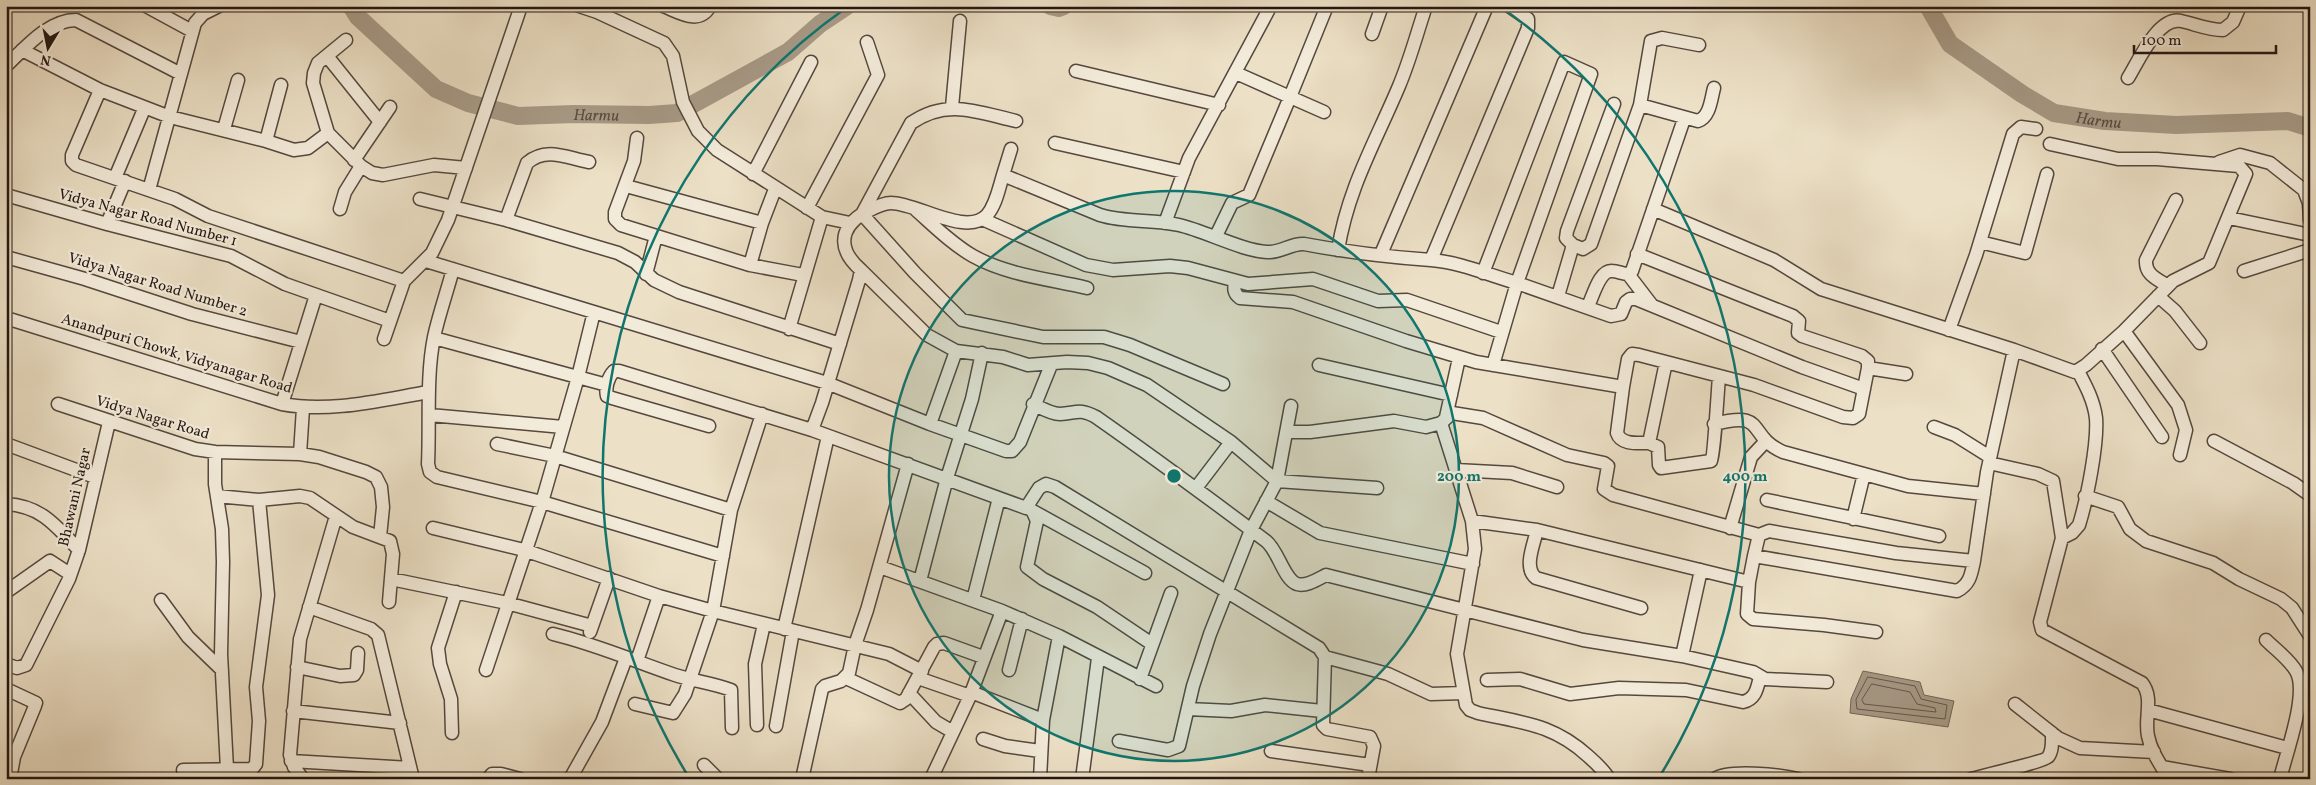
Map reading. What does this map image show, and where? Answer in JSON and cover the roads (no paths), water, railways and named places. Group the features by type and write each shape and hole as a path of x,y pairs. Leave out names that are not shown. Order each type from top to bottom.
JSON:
{"street":[{"path":"146,6 192,31"},
{"path":"149,190 195,23 203,14 219,6"},
{"path":"384,339 404,281 432,253 453,207 521,6"},
{"path":"579,6 664,43 673,56 683,102 698,131 717,150 822,217 850,222"},
{"path":"662,6 689,16 698,17 705,14 710,6"},
{"path":"1216,236 1232,203 1249,195 1327,6"},
{"path":"1372,34 1382,6"},
{"path":"1381,254 1487,6"},
{"path":"1431,260 1528,28 1528,19 1509,6"},
{"path":"2128,78 2163,25 2176,20 2223,30 2233,22 2240,6"},
{"path":"1338,250 1350,198 1373,139 1400,84 1424,7"},
{"path":"1165,223 1195,146 1219,105 1268,11"},
{"path":"6,66 22,50 52,26 66,20 76,20 181,74"},
{"path":"952,107 960,21"},
{"path":"1614,104 1567,231 1566,238 1573,245 1583,249 1591,244 1640,105 1651,41 1662,38 1699,45"},
{"path":"346,40 318,63 314,73 313,83 328,133 358,163 372,173 383,175 434,164 466,168"},
{"path":"807,208 878,74 867,42"},
{"path":"22,50 100,90 144,109 170,117 301,151 328,133"},
{"path":"327,56 380,122"},
{"path":"753,174 810,62"},
{"path":"1483,272 1564,62 1591,74 1517,283 1501,332 1493,365"},
{"path":"1076,71 1219,105"},
{"path":"1236,73 1324,112"},
{"path":"224,130 238,80"},
{"path":"266,141 281,85"},
{"path":"1640,105 1698,122 1703,119 1714,88"},
{"path":"100,90 72,155 72,161 76,165 180,201 208,216 404,281"},
{"path":"340,209 345,192 358,163 390,107"},
{"path":"862,214 911,124 922,116 952,107 1016,121"},
{"path":"106,224 144,109"},
{"path":"1588,306 1602,276 1607,271 1615,270 1622,274 1628,274 1632,271 1684,119"},
{"path":"1949,330 1980,242 2013,134 2021,127 2036,129"},
{"path":"637,138 634,160 615,212 615,219 621,225 750,265 803,276"},
{"path":"1055,142 1184,172"},
{"path":"1652,209 1774,260 1821,289 2014,350 2070,372 2078,371 2124,331 2180,276 2209,263 2246,173 2239,166 2158,159 2118,159 2050,144"},
{"path":"1010,149 993,203 982,219 977,222 963,223 911,207 890,203 862,214 850,222 844,241 845,251 849,260 927,335 956,351 1003,357 1028,365 1051,365 1067,362 1088,363 1108,368 1147,385 1231,442 1277,481 1377,488"},
{"path":"506,220 527,163 535,156 544,153 589,162"},
{"path":"2217,163 2240,155 2270,164 2304,190 2309,203 2310,220"},
{"path":"1980,242 2025,253 2047,174"},
{"path":"1003,175 1116,220 1179,225 1267,252 1278,251 1296,243 1369,255 1381,254 1431,260 1483,272 1617,316 1621,314 1630,299 1651,304 1802,367 1864,389"},
{"path":"626,186 762,223"},
{"path":"750,265 762,223 775,188"},
{"name":"Vidya Nagar Road Number 1","path":"6,195 106,224 231,256 247,262 270,278 390,321"},
{"path":"420,199 506,220 618,253 635,262 646,274 679,292 840,344"},
{"path":"2168,286 2149,273 2146,260 2176,200"},
{"path":"911,207 956,244 988,263 1006,270 1087,288"},
{"path":"862,214 915,274 962,320 1043,338 1104,337 1130,345 1223,384"},
{"path":"789,329 803,276 822,217"},
{"path":"2229,218 2310,235"},
{"path":"982,219 1086,266 1113,270 1170,266 1188,268 1235,280 1261,284 1313,279 1378,301 1407,300 1501,332"},
{"path":"646,274 656,236"},
{"path":"1558,296 1573,245"},
{"path":"2244,271 2310,250"},
{"path":"1637,254 1793,316 1799,321 1798,333 1802,336 1862,356 1868,361 1859,414 1850,418 1754,385 1720,376 1666,362 1632,354 1628,359 1623,387 1618,437 1624,441 1649,443 1658,447 1658,465 1661,468 1711,461 1714,453 1714,424 1720,376"},
{"name":"Vidya Nagar Road Number 2","path":"6,257 85,279 192,314 301,342"},
{"path":"426,261 827,383 930,424 1012,452 1020,442 1033,404 1051,365"},
{"path":"453,269 434,338 429,392 428,464 430,472 437,477 542,502 723,556"},
{"path":"812,430 840,344 861,270"},
{"path":"1628,274 1651,304"},
{"path":"1235,280 1234,289 1240,298 1293,302 1459,358 1623,387"},
{"path":"282,404 316,295"},
{"path":"2158,296 2175,311 2200,343"},
{"path":"486,670 501,628 524,550 542,502 578,377 594,312"},
{"name":"Anandpuri Chowk, Vidyanagar Road","path":"6,318 282,404 303,418 355,405 429,392"},
{"path":"2124,331 2178,405 2186,430 2180,455"},
{"path":"434,338 607,385"},
{"path":"2102,349 2162,437"},
{"path":"1754,556 1957,591 1968,583 1974,561 1990,460 2014,350"},
{"path":"930,424 956,351"},
{"path":"920,581 947,478 972,399 982,353"},
{"path":"1459,358 1444,420 1456,470 1472,521 1475,549 1457,654 1466,705 1470,710 1546,728 1560,734 1586,754 1609,779"},
{"path":"1649,443 1666,362"},
{"path":"1319,365 1451,395"},
{"path":"1868,368 1906,374"},
{"path":"709,426 607,396 607,385 610,375 614,371 619,371 762,414 947,478 1030,510 1145,573"},
{"path":"2062,538 2072,533 2079,525 2096,419 2093,404 2078,371"},
{"name":"Vidya Nagar Road","path":"58,404 186,446 215,452 300,454 319,457 376,477 381,487 383,507 380,536"},
{"path":"1033,404 1059,414 1076,410 1086,411 1196,488 1272,546 1290,578 1297,584 1306,584 1326,575 1583,640 1682,656 1753,672 1760,677 1771,680 1828,682"},
{"path":"1119,741 1174,750 1179,746 1200,663 1251,530 1277,481 1291,406"},
{"path":"1287,432 1310,432 1394,421 1426,427 1444,420 1452,413 1484,418 1567,455 1604,463 1608,466 1604,484 1604,489 1608,492 1730,528 1759,535 1770,530 1896,553 1974,561"},
{"path":"635,704 673,713 685,694 713,611 731,510 762,414"},
{"path":"430,415 563,427"},
{"path":"300,454 303,418"},
{"path":"1714,424 1744,418 1751,422 1773,448 1783,452 1908,486 1984,494"},
{"name":"Bhawani Nagar","path":"6,664 17,668 26,665 69,577 79,550 109,422"},
{"path":"1934,427 1955,435 1990,460 2052,479 2062,538 2050,592 2040,622 2042,630 2142,682 2147,689 2147,732 2154,752 2169,779"},
{"path":"776,726 788,630 828,436"},
{"path":"1730,528 1751,457 1766,441"},
{"path":"2214,441 2293,483 2310,495"},
{"path":"1196,488 1231,442"},
{"path":"6,444 95,476"},
{"path":"497,444 555,456 731,510"},
{"path":"215,452 217,496 224,562 222,670 227,770"},
{"path":"802,779 822,689 846,678 849,673 855,645 880,567 908,464"},
{"path":"1456,470 1512,473 1556,487"},
{"path":"1853,519 1864,474"},
{"path":"1030,510 1039,488 1046,484 1055,487 1319,648 1325,657 1323,725 1328,729 1370,737 1374,746 1368,779"},
{"path":"217,496 259,500 300,496 310,498 353,527 390,540 393,546 388,602"},
{"path":"2085,496 2118,507 2130,529 2152,545 2213,563 2240,579 2281,599 2292,608 2310,636"},
{"path":"973,600 998,498"},
{"path":"183,770 252,769 257,758 259,721 256,686 268,595 259,500"},
{"path":"1767,500 1940,536"},
{"path":"1266,501 1320,533 1473,564"},
{"path":"6,504 23,505 41,513 79,550"},
{"path":"1030,510 1036,520 1027,567 1043,580 1097,607 1152,644"},
{"path":"303,779 291,761 290,755 300,639 336,516"},
{"path":"1472,521 1537,530 1748,582"},
{"path":"433,528 524,550 659,596 713,611 889,654 920,674 1043,720"},
{"path":"1537,530 1529,566 1532,575 1641,608"},
{"path":"1759,535 1748,582 1747,614 1753,619 1876,632"},
{"path":"6,592 50,561 69,577"},
{"path":"880,567 1022,619 1156,686"},
{"path":"1682,656 1701,570"},
{"path":"588,642 609,578"},
{"path":"390,579 507,603 592,626"},
{"path":"452,733 451,699 440,664 438,648 456,592"},
{"path":"1140,679 1171,594"},
{"path":"570,779 602,722 632,660 659,596"},
{"path":"161,600 192,642 222,670"},
{"path":"291,761 411,773 378,635 371,629 309,607"},
{"path":"931,779 970,694 1002,611"},
{"path":"1009,670 1022,619"},
{"path":"757,725 755,664 764,624"},
{"path":"553,634 588,642 632,660 690,680 731,690 732,728"},
{"path":"1040,779 1043,720 1059,636"},
{"path":"2266,640 2295,670 2300,682 2300,702 2280,779"},
{"path":"846,678 896,702 904,702 937,644 944,643 983,658"},
{"path":"297,667 347,676 354,675 357,670 358,653"},
{"path":"1325,657 1388,674 1431,694 1464,693"},
{"path":"1082,779 1098,658"},
{"path":"1487,680 1520,679 1570,694 1619,688 1686,690 1743,702 1750,700 1755,694 1760,677"},
{"path":"6,689 36,705 10,755 10,779"},
{"path":"909,693 936,722 953,732"},
{"path":"2015,704 2052,733 2080,748 2154,752"},
{"path":"1188,709 1231,711 1265,705 1322,711"},
{"path":"2148,710 2287,748"},
{"path":"293,711 400,723"},
{"path":"1971,779 2017,765 2043,760 2050,753 2052,733"},
{"path":"983,739 1005,746 1040,751"},
{"path":"1271,751 1370,765"},
{"path":"704,765 718,779"},
{"path":"2162,767 2230,779"},
{"path":"1715,779 1719,775 1733,773 1798,779"},
{"path":"488,779 492,774 501,774 520,779"}],"water":[{"path":"1863,671 1920,682 1924,695 1954,701 1948,727 1850,713 1851,699"}],"waterway":[{"name":"Harmu","path":"351,6 358,17 436,89 468,103 518,116 677,113 788,52 820,24 847,6"},
{"name":"Harmu","path":"1050,6 1059,8 1064,6"},
{"name":"Harmu","path":"1928,6 1950,44 2022,94 2054,113 2105,121 2176,125 2288,121 2310,128"}]}
